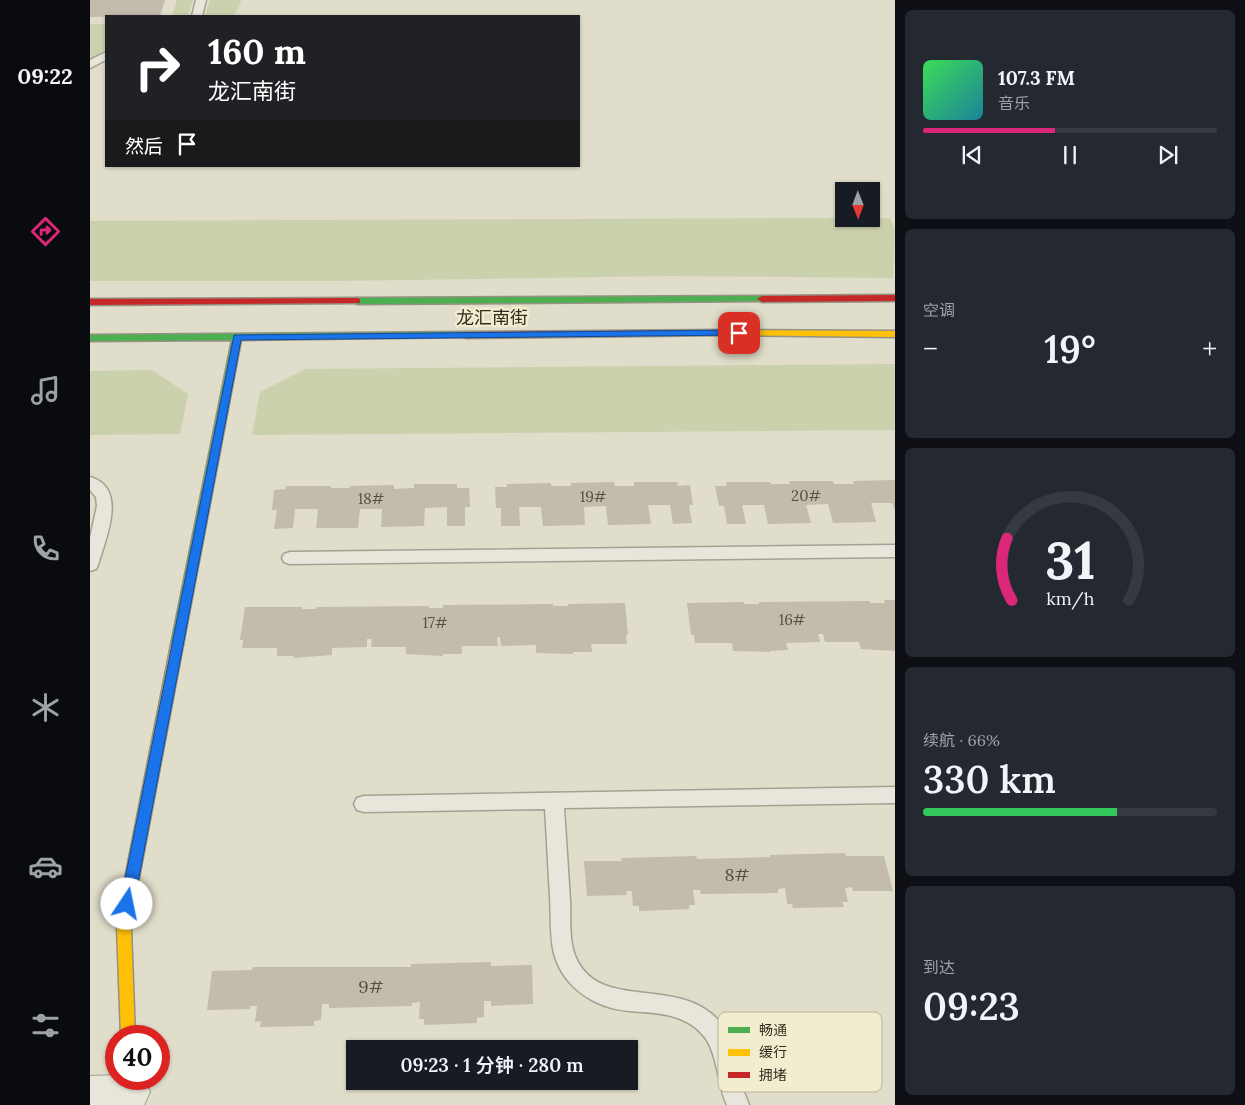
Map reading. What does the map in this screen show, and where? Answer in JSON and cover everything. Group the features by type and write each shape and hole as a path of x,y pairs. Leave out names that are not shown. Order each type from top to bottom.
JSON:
{"main road":[{"name":"龙汇南街","path":"90,302 895,298"},
{"name":"龙汇南街","path":"90,338 895,334"},
{"path":"128,1025 124,928 127,904 237,337"}],"street":[{"path":"90,1094 131,1092"}],"lane":[{"path":"197,15 201,0"},
{"path":"90,65 105,56"},
{"path":"90,482 99,490 104,500 103,513 90,565"},
{"path":"290,558 895,551"},
{"path":"364,804 895,795"},
{"path":"554,801 562,932 565,957 573,972 588,987 607,997 625,1001 670,1004 691,1012 710,1028 718,1041"},
{"path":"733,1092 738,1105"}],"green space":[{"path":"177,0 193,0 188,15 172,15"},
{"path":"210,0 241,0 239,7 233,15 205,15"},
{"path":"90,24 105,24 105,50 90,59"},
{"path":"835,218 835,228 880,228 880,218 890,218 895,231 893,278 668,276 337,281 90,281 90,221"},
{"path":"895,364 895,430 252,435 260,392 305,369"},
{"path":"152,370 188,394 180,434 90,435 90,371"}],"building":[{"path":"90,0 165,0 160,15 105,15 105,17 90,17"},
{"path":"895,480 895,510 892,503 871,503 876,522 833,523 828,504 806,505 811,523 768,524 764,505 742,505 746,524 727,524 724,506 719,506 715,486 727,486 726,482 790,484 789,481 833,481 834,484 854,484 853,481"},
{"path":"614,482 615,486 634,486 634,482 677,482 678,486 690,485 693,505 689,505 692,523 673,524 670,505 648,505 651,524 608,525 606,506 584,507 585,525 543,526 541,507 519,507 520,526 501,526 501,508 496,508 495,487 507,487 507,484 551,483 551,486 571,486 571,483"},
{"path":"414,484 457,484 457,488 469,488 470,507 465,507 465,526 447,526 447,507 425,508 424,526 381,527 382,509 360,509 358,528 316,528 318,509 295,509 293,528 274,529 277,510 272,510 274,490 286,489 286,486 350,488 350,486 394,485 394,489 414,488"},
{"path":"884,600 895,600 895,651 861,649 859,642 825,642 823,634 818,634 820,642 786,643 788,650 770,652 733,651 732,643 695,643 694,635 691,635 687,603 744,602 744,604 759,604 759,602 870,601 870,603 885,603"},
{"path":"625,603 627,644 591,644 592,652 573,652 573,654 536,653 536,645 501,646 500,637 497,637 498,646 462,646 462,654 443,654 443,656 406,654 406,647 371,647 372,639 367,639 367,647 332,648 332,655 294,658 294,656 277,656 277,648 242,648 243,640 240,640 245,607 302,607 302,609 316,609 317,607 429,606 429,608 443,608 443,605 553,604 553,606 568,606 568,604"},
{"path":"845,853 846,856 884,856 893,891 853,891 852,887 845,888 848,902 842,902 844,907 793,908 792,904 787,904 785,888 778,889 778,893 701,894 700,890 693,890 695,905 689,905 689,909 639,911 639,906 633,906 632,891 626,891 627,895 587,896 584,861 622,861 621,858 696,856 697,859"},
{"path":"491,962 491,966 532,965 533,1004 491,1006 491,1001 484,1001 484,1017 477,1018 477,1023 424,1025 424,1019 419,1019 420,1002 412,1003 412,1006 329,1008 329,1004 322,1004 321,1020 314,1021 314,1026 260,1027 261,1021 255,1022 257,1006 250,1006 250,1009 207,1010 212,971 252,970 253,967 411,967 411,964"}],"traffic: fast":[{"path":"357,301 762,299"},
{"path":"90,338 466,335"},
{"path":"177,645 237,337"}],"traffic: slow":[{"path":"722,333 895,334"},
{"path":"128,1025 124,928 127,904 177,645"}],"traffic: jam":[{"path":"762,299 895,298"},
{"path":"90,302 357,301"},
{"path":"466,335 722,333"}],"route":[{"path":"127,904 237,337 739,333"}]}
